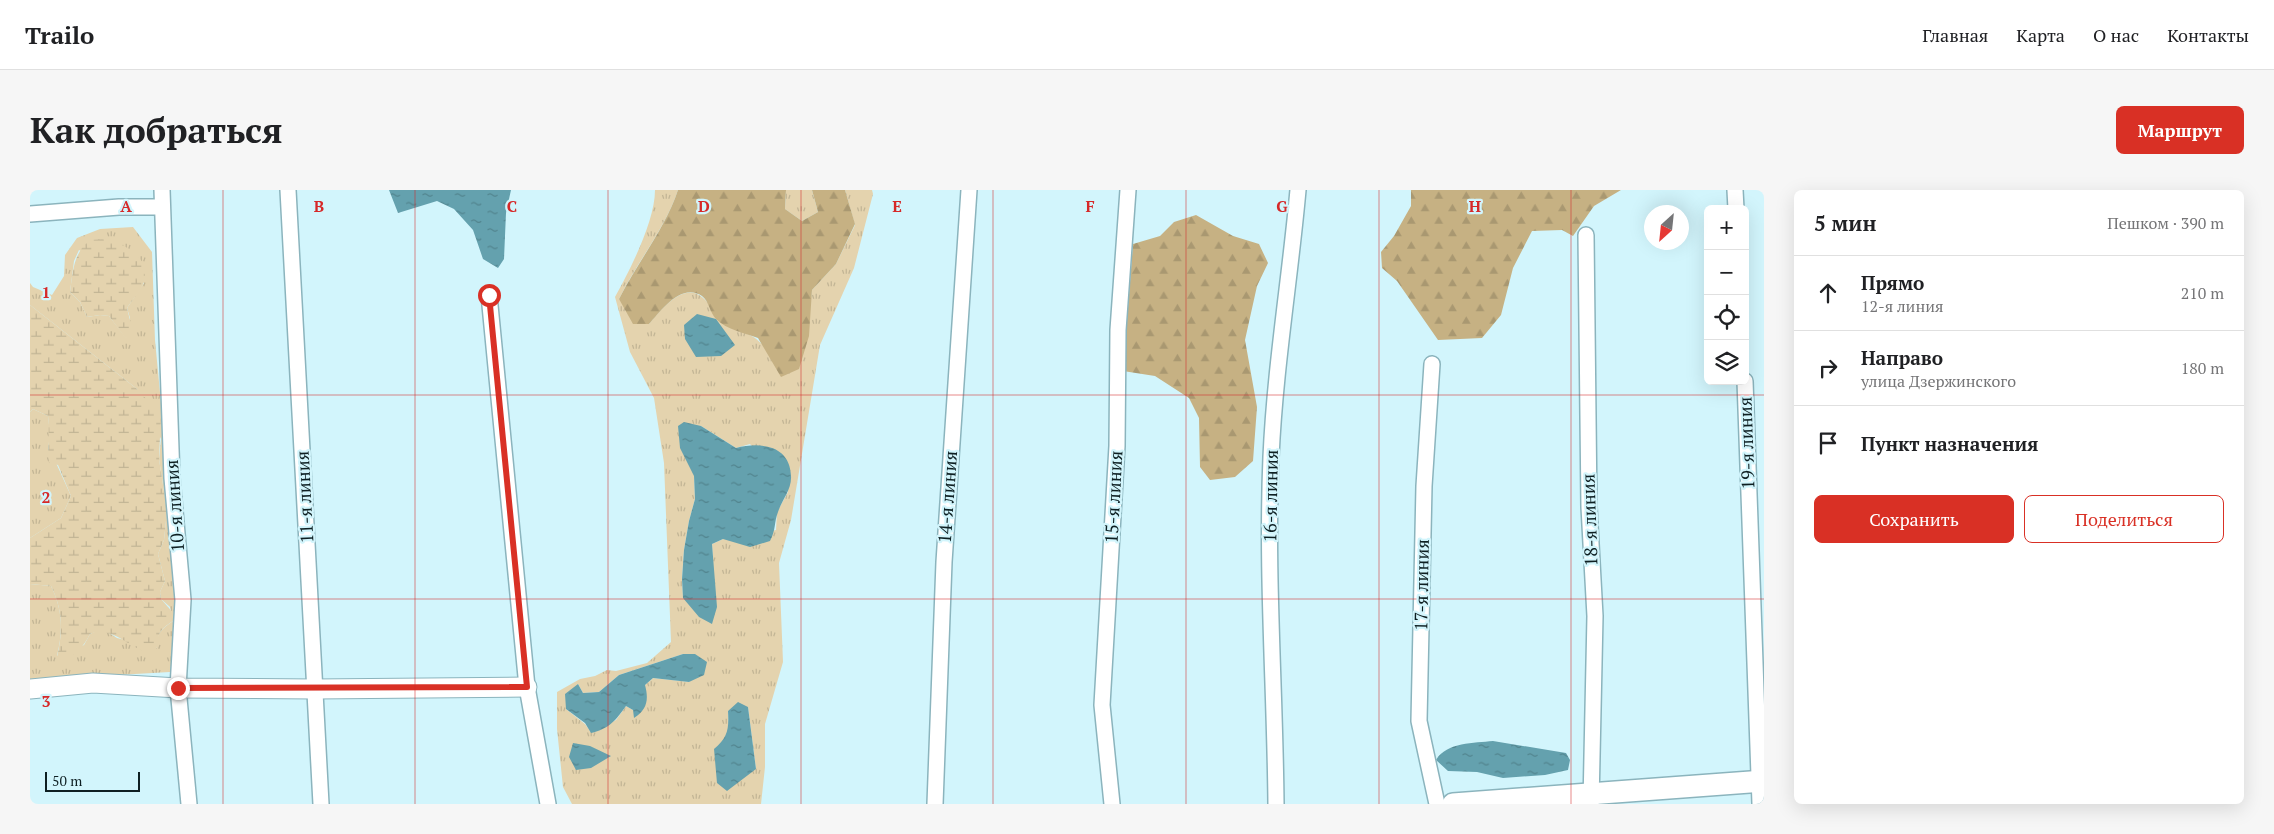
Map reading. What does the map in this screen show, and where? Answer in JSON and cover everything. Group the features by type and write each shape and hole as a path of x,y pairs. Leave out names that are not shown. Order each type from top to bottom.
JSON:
{"main road":[{"path":"1453,804 1591,799 1761,781"}],"street":[{"name":"10-я линия","path":"162,190 172,478 183,600 178,688 189,804"},
{"name":"11-я линия","path":"288,190 320,804"},
{"name":"14-я линия","path":"934,804 944,562 969,190"},
{"name":"15-я линия","path":"1112,804 1102,705 1117,446 1118,330 1128,190"},
{"name":"16-я линия","path":"1276,804 1275,710 1269,590 1271,458 1276,372 1298,190"},
{"path":"1735,190 1736,205"},
{"path":"30,214 119,206 162,207"},
{"name":"18-я линия","path":"1586,235 1589,507 1595,616 1591,799"},
{"path":"489,295 527,687 548,804"},
{"name":"17-я линия","path":"1432,364 1424,486 1419,720 1436,804"},
{"name":"19-я линия","path":"1745,385 1761,781 1760,804"},
{"path":"30,689 93,683 178,688 527,687"}],"green space":[{"path":"655,190 678,190 666,218 619,299 649,324 672,300 680,295 695,293 708,303 720,321 731,328 753,336 768,352 810,306 812,290 836,264 855,225 845,190 872,190 873,194 854,268 820,345 791,520 779,563 783,662 765,724 765,767 761,804 572,804 563,787 557,729 557,692 580,679 595,676 607,670 616,671 647,663 671,642 664,463 654,398 630,352 615,297 641,245 654,202","holes":["701,426 736,448 750,444 788,492 777,512 776,530 723,539 712,544 713,562 683,598 684,550 695,499 694,476","683,654 690,682 653,678 645,685 633,710 626,706 616,720 591,732 585,724 566,709 578,684 583,693 599,692 619,675","748,707 756,769 724,740 729,730 728,711"]},
{"path":"678,190 786,190 785,209 802,221 818,212 812,190 845,190 855,224 836,264 812,290 809,336 799,369 781,377 758,338 731,329 720,323 704,298 694,293 679,295 649,324 633,324 619,299 666,218"},
{"path":"786,190 812,190 818,212 802,221 785,209"},
{"path":"1411,190 1621,190 1594,206 1573,236 1562,230 1532,231 1513,268 1501,315 1482,338 1438,340 1397,281 1382,268 1381,252 1394,236 1411,206"},
{"path":"1196,215 1233,236 1259,244 1268,263 1257,286 1245,340 1257,407 1253,461 1235,477 1210,480 1200,467 1199,418 1189,398 1155,376 1123,371 1133,244 1160,236 1174,222"},
{"path":"133,227 152,252 155,340 180,603 170,672 30,680 30,584 51,586 55,595 61,621 57,656 84,645 90,634 99,630 106,631 117,638 157,648 157,639 160,632 173,621 170,607 161,599 160,592 165,581 158,554 164,540 167,511 159,459 161,439 137,389 30,305 30,283 33,287 52,295 64,276 65,255 77,238 100,229","holes":["79,250 144,283 127,308 130,318 126,338 109,316 87,317 80,302 70,292 74,261"]},
{"path":"102,239 118,243 133,252 143,264 145,272 143,284 127,308 132,328 126,339 109,316 87,317 80,302 70,292 75,264 80,252 89,240"},
{"path":"30,305 137,389 161,415 159,459 167,511 164,540 158,554 165,581 160,592 161,599 175,615 173,621 160,633 154,655 146,653 115,636 98,632 90,634 79,650 66,659 61,660 57,657 61,621 55,595 51,586 30,584 30,538 61,518 71,496 58,465 49,463 48,416 33,409 30,412"},
{"path":"33,409 48,416 50,434 48,449 71,496 61,518 30,538 30,412"}],"water":[{"path":"389,190 511,190 506,213 504,259 498,268 483,259 473,230 454,209 437,201 398,213"},
{"path":"697,314 716,319 735,345 721,356 696,357 685,339 684,325"},
{"path":"684,422 701,426 736,448 754,445 779,451 789,465 791,476 790,485 778,512 770,541 750,547 723,539 712,544 717,607 712,624 699,617 683,598 684,550 695,499 694,476 680,448 678,426"},
{"path":"683,654 695,654 707,662 704,675 689,682 653,678 645,685 646,704 642,712 634,718 633,710 626,706 612,723 603,729 591,733 585,723 566,709 565,694 578,684 583,693 599,692 619,675"},
{"path":"738,702 748,707 756,769 727,791 717,783 714,749 727,732 728,711"},
{"path":"1493,741 1566,753 1570,760 1568,770 1545,775 1503,778 1477,772 1448,771 1436,760 1447,750 1462,744"},
{"path":"573,743 590,746 611,756 591,768 576,770 569,757"}],"route":[{"path":"178,688 527,687 489,295"}]}
